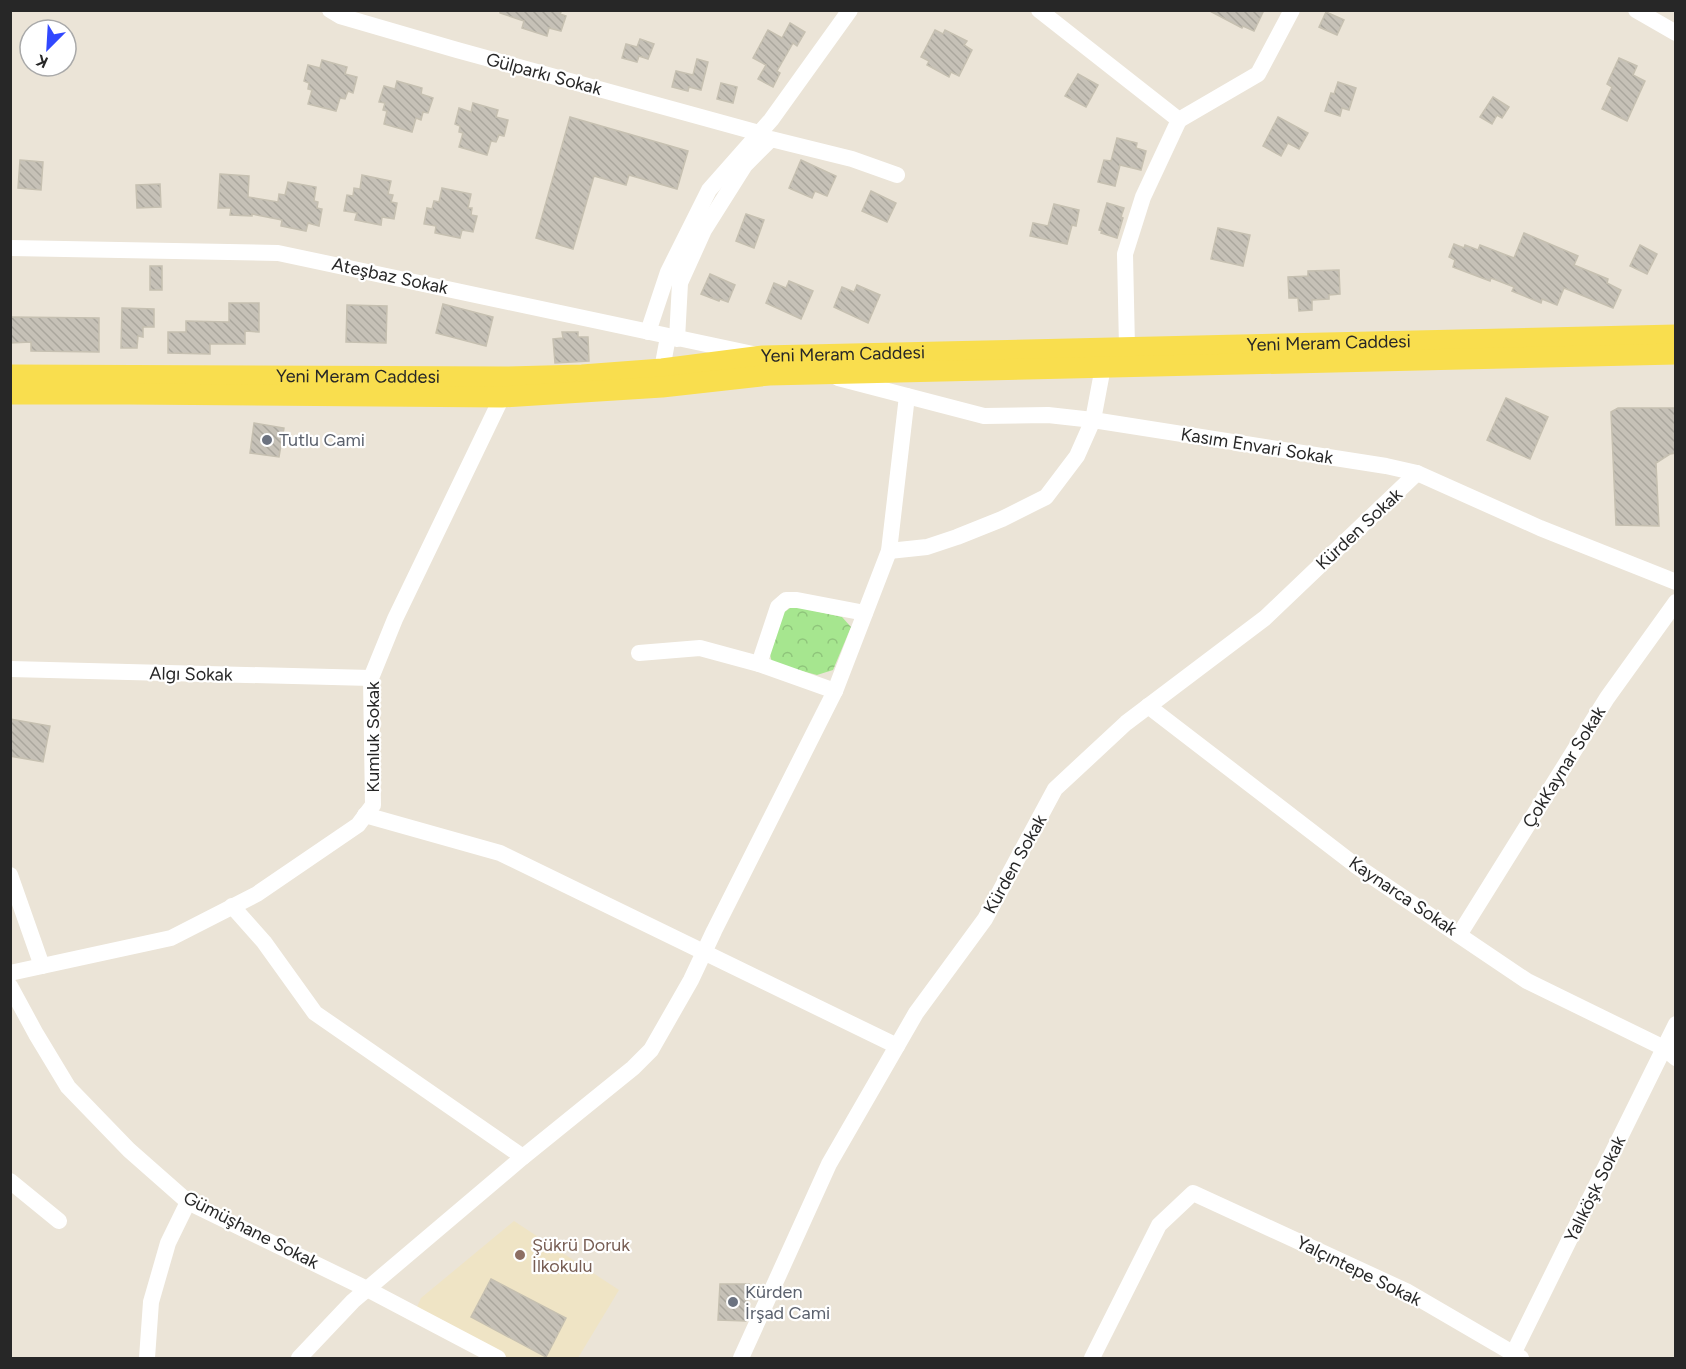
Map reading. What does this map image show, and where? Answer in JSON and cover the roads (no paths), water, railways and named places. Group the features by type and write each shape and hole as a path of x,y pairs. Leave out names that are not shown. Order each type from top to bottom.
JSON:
{"main road":[{"name":"Yeni Meram Caddesi","path":"10,375 508,377 582,375 662,369 763,356 1676,335"},
{"name":"Yeni Meram Caddesi","path":"10,394 502,397 662,387 769,375 1676,354"}],"street":[{"name":"Gülparkı Sokak","path":"330,10 340,16 457,50 759,133"},
{"path":"648,332 668,272 710,190 771,120 850,10"},
{"path":"1040,10 1179,120"},
{"path":"1127,347 1125,254 1143,197 1179,120 1258,74 1292,10"},
{"path":"1636,10 1676,33"},
{"path":"662,369 672,338 680,283 704,230 746,165 771,139 852,159 897,175"},
{"name":"Ateşbaz Sokak","path":"10,248 278,253 763,356"},
{"path":"889,551 927,547 957,537 1002,519 1047,497 1077,456 1093,420 1102,366"},
{"name":"Kasım Envari Sokak","path":"822,374 984,416 1048,415 1093,420 1386,466 1417,473 1540,528 1676,582"},
{"path":"299,1359 353,1301 523,1156 633,1068 651,1050 692,980 714,931 835,691 889,551 908,396"},
{"name":"Kumluk Sokak","path":"10,973 171,938 257,894 358,825 373,805 371,678 395,619 502,397"},
{"name":"Kürden Sokak","path":"741,1359 829,1164 916,1014 985,919 1055,789 1126,723 1265,618 1417,473"},
{"path":"759,664 778,607 786,600 865,613"},
{"name":"ÇokKaynar Sokak","path":"1459,935 1607,698 1676,602"},
{"path":"639,654 700,648 759,664 835,691"},
{"name":"Algı Sokak","path":"10,669 371,678"},
{"name":"Kaynarca Sokak","path":"1148,706 1355,865 1527,981 1670,1053"},
{"path":"365,815 500,853 897,1046"},
{"path":"10,875 42,966"},
{"path":"232,906 264,942 315,1013 523,1156"},
{"name":"Gümüşhane Sokak","path":"10,986 68,1087 129,1150 188,1202 367,1289 498,1359"},
{"name":"Yalıköşk Sokak","path":"1515,1357 1670,1053 1676,1024"},
{"path":"10,1181 59,1221"},
{"name":"Yalçıntepe Sokak","path":"1092,1359 1160,1225 1193,1193 1406,1291 1515,1357"},
{"path":"147,1359 151,1302 168,1243 188,1202"}],"place":[{"name":"Tutlu Cami","path":"267,440"},
{"name":"Şükrü Doruk İlkokulu","path":"520,1255"},
{"name":"Kürden İrşad Cami","path":"733,1302"}]}
